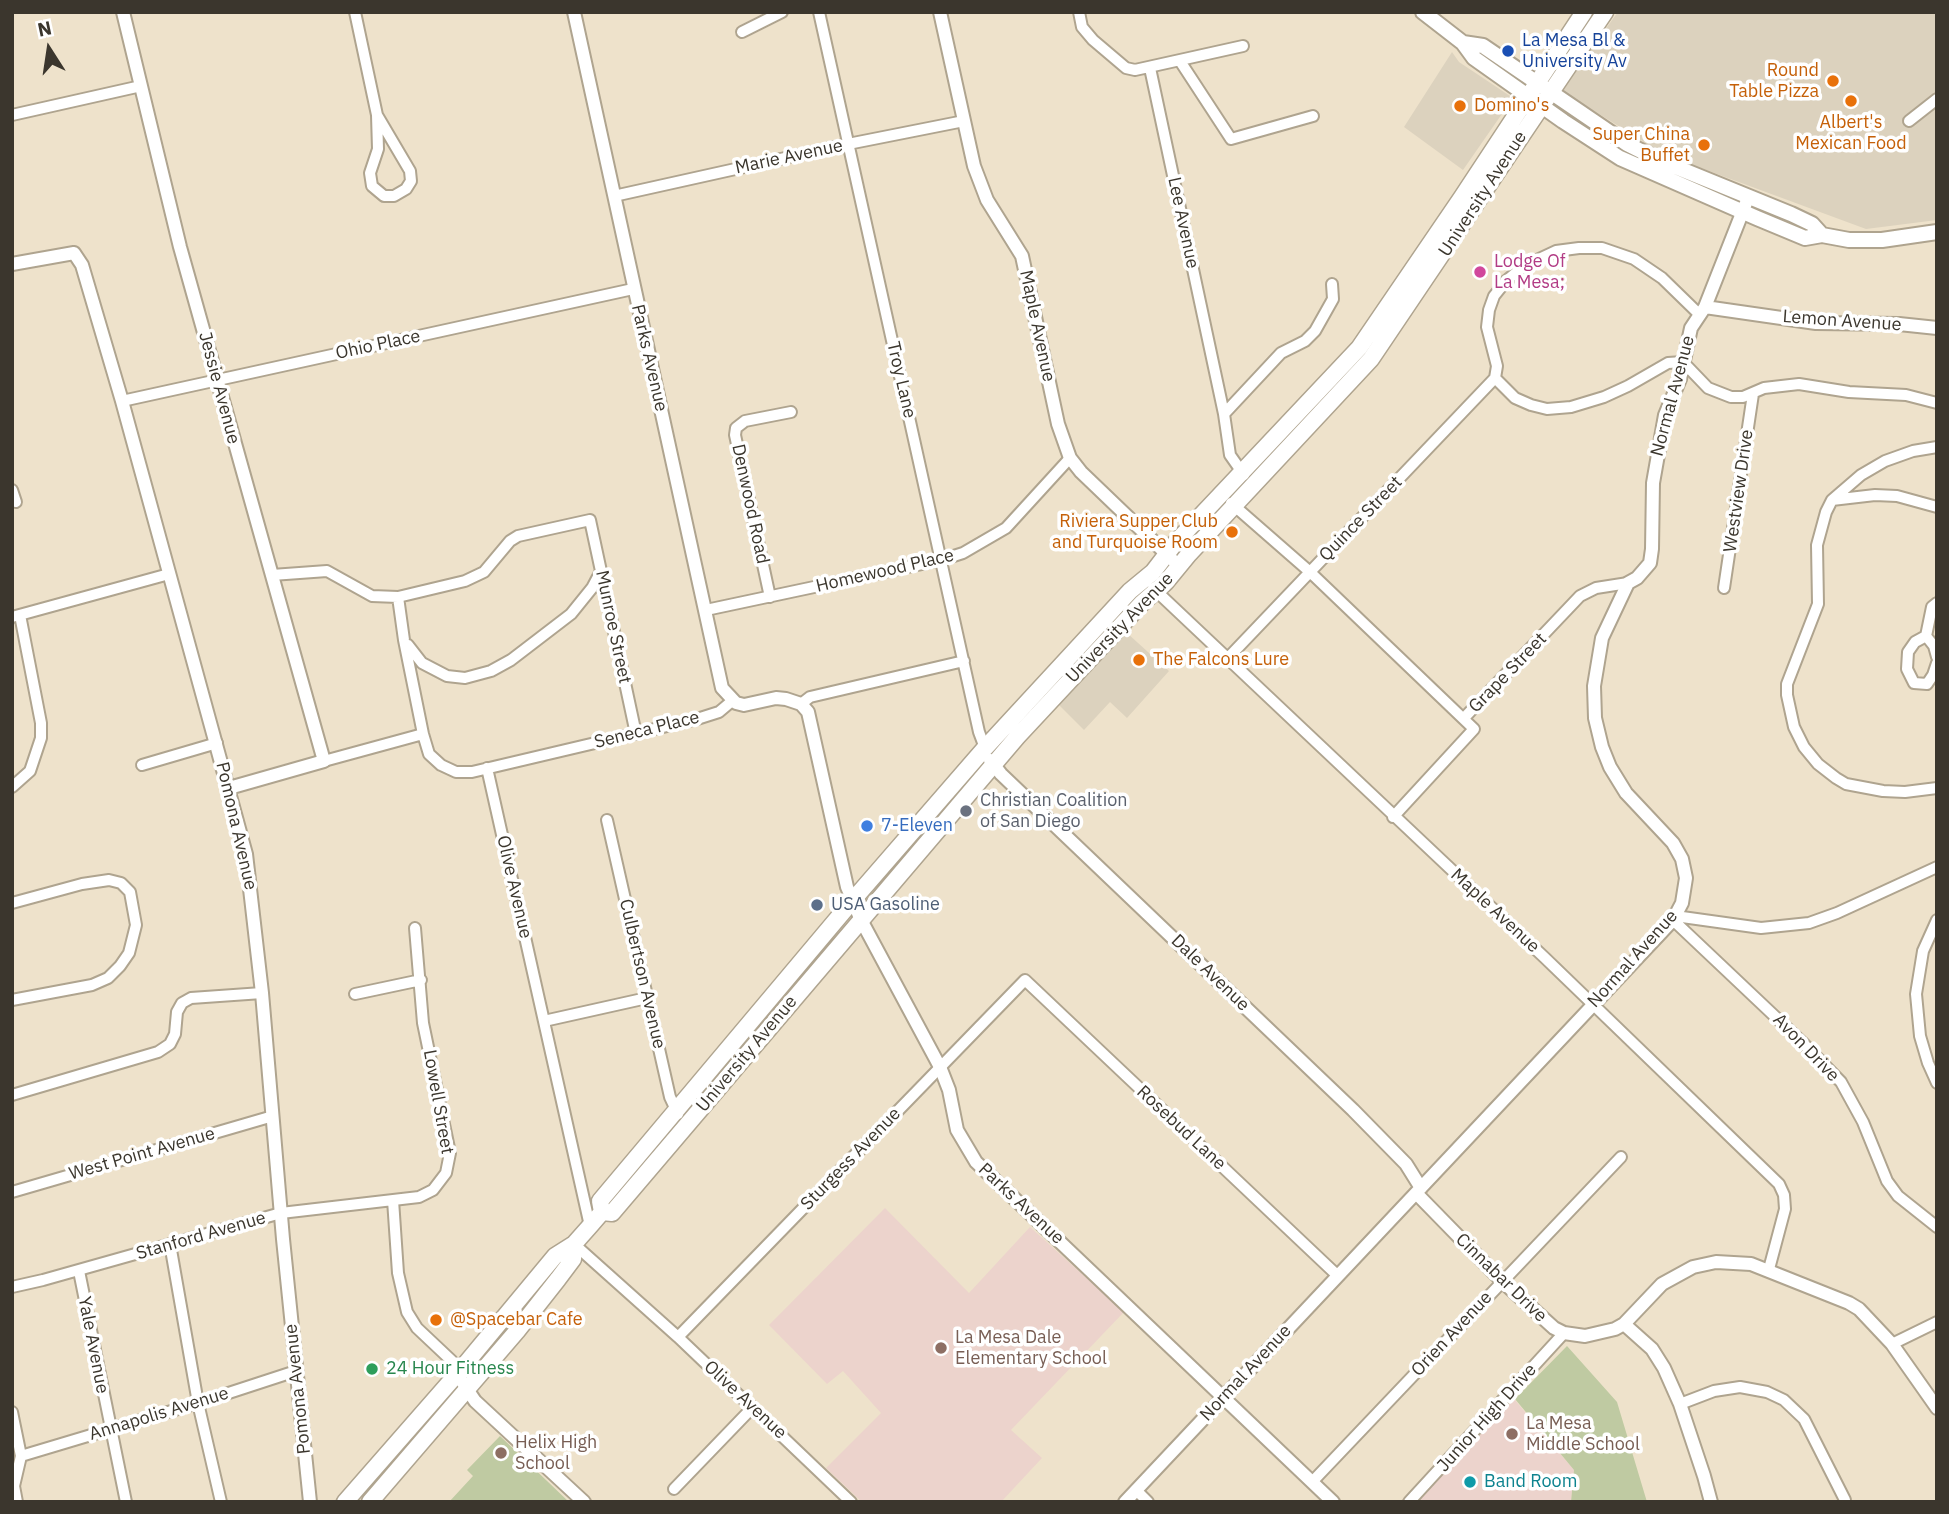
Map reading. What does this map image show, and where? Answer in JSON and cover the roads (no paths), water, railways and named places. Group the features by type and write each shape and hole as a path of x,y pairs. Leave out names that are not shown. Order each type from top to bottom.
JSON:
{"main road":[{"path":"1423,12 1463,43 1474,58 1627,144 1661,161 1812,224 1822,234"},
{"name":"University Avenue","path":"345,1502 555,1256 574,1244 590,1226 601,1212 600,1201 853,900 985,748 1102,621 1153,572 1222,494 1248,478 1371,359 1539,94 1584,12"},
{"name":"University Avenue","path":"1539,94 1605,12"},
{"path":"1539,94 1620,158 1805,238 1822,234 1849,240 1882,240 1937,232"},
{"name":"University Avenue","path":"601,1212 612,1213 992,765 1135,610 1157,592 1234,505 1248,478"},
{"name":"University Avenue","path":"370,1502 571,1262 574,1244"}],"street":[{"name":"Jessie Avenue","path":"123,12 180,247 324,761"},
{"path":"355,12 377,115 378,149 370,173 372,186 384,196 394,196 403,193 409,185 411,171 377,115"},
{"name":"Parks Avenue","path":"574,12 722,688 732,701"},
{"path":"742,32 782,12"},
{"name":"Troy Lane","path":"819,12 985,748"},
{"name":"Maple Avenue","path":"940,12 978,180 987,200 1022,256 1058,424 1070,458 1081,472 1179,566"},
{"path":"1079,12 1082,27 1126,68 1135,70 1243,46"},
{"path":"1180,61 1231,139 1313,116"},
{"name":"Lee Avenue","path":"1150,68 1224,414 1230,455 1248,478"},
{"path":"12,115 141,86"},
{"path":"1909,121 1937,99"},
{"name":"Marie Avenue","path":"614,196 964,121"},
{"name":"Normal Avenue","path":"1125,1502 1674,918 1682,903 1686,878 1682,859 1673,843 1626,793 1610,767 1595,718 1594,686 1602,638 1628,583 1637,578 1650,563 1653,483 1665,415 1680,379 1691,328 1702,311 1748,197"},
{"path":"1702,311 1634,258 1590,247 1556,251 1524,266 1506,281 1494,296 1487,327 1497,366 1495,378 1508,393 1539,408 1563,408 1628,386 1668,363 1683,362 1708,388 1719,394 1737,397 1753,394 1764,388 1799,384 1849,392 1906,395 1937,404"},
{"name":"Pomona Avenue","path":"12,264 74,253 82,265 229,788 249,872 310,1502"},
{"path":"1224,414 1281,354 1305,341 1315,331 1333,299 1332,284"},
{"name":"Ohio Place","path":"122,401 633,289"},
{"name":"Lemon Avenue","path":"1702,311 1816,323 1899,324 1937,328"},
{"name":"Quince Street","path":"1227,659 1495,378"},
{"name":"Westview Drive","path":"1724,588 1753,394"},
{"name":"Denwood Road","path":"770,597 734,435 736,428 745,421 791,412"},
{"path":"1937,447 1913,451 1885,461 1861,475 1832,500 1817,545 1818,604 1787,684 1788,706 1794,727 1811,756 1827,772 1846,784 1894,792 1937,788"},
{"name":"Homewood Place","path":"706,610 963,553 1001,532 1070,458"},
{"path":"12,490 16,502"},
{"path":"1222,494 1310,572 1464,718"},
{"path":"1832,500 1875,495 1898,496 1937,507"},
{"name":"Munroe Street","path":"398,597 465,581 484,572 510,541 518,536 590,520 636,734"},
{"path":"272,575 327,571 372,596 398,597 404,640 429,754 441,765 456,772 487,768"},
{"path":"404,640 422,663 441,673 459,678 478,676 505,664 571,614 601,572"},
{"path":"12,786 30,771 41,738 41,723 16,616 169,574"},
{"name":"Maple Avenue","path":"1144,579 1779,1184 1784,1195 1785,1209 1769,1269"},
{"name":"Grape Street","path":"1393,817 1474,729 1464,718 1580,596 1596,588 1628,583"},
{"path":"1937,603 1932,607 1926,636 1915,642 1908,652 1907,669 1914,683 1927,684 1934,675 1937,663"},
{"path":"1926,636 1934,646 1937,657"},
{"name":"Seneca Place","path":"487,768 719,712 732,701 744,705 776,698 801,704 810,696 964,661"},
{"name":"Parks Avenue","path":"801,704 808,712 843,870 853,900 860,918 940,1067 949,1090 957,1130 976,1162 1225,1396 1333,1502"},
{"path":"229,788 423,734"},
{"path":"142,765 217,743"},
{"path":"985,748 992,765"},
{"name":"Dale Avenue","path":"992,765 1353,1110 1406,1164 1418,1190"},
{"name":"Olive Avenue","path":"487,768 590,1226"},
{"name":"Culbertson Avenue","path":"607,820 670,1097 676,1111 687,1125"},
{"path":"1674,918 1761,928 1809,923 1937,867"},
{"path":"12,903 109,880 121,883 130,892 136,925 129,953 108,978 92,985 12,1000"},
{"name":"Avon Drive","path":"1674,918 1840,1082 1863,1122 1887,1181 1898,1196 1937,1227"},
{"path":"1937,920 1928,937 1920,965 1916,1008 1923,1049 1937,1083"},
{"name":"Lowell Street","path":"393,1200 419,1197 429,1192 443,1179 449,1160 449,1146 423,1023 415,928"},
{"path":"355,994 421,979"},
{"name":"Sturgess Avenue","path":"678,1337 1025,980"},
{"name":"Rosebud Lane","path":"1025,980 1338,1276"},
{"path":"12,1095 158,1052 170,1044 175,1034 179,1007 191,998 262,993"},
{"path":"544,1020 647,998"},
{"name":"West Point Avenue","path":"12,1192 273,1116"},
{"name":"Orien Avenue","path":"1312,1482 1621,1157"},
{"name":"Cinnabar Drive","path":"1418,1190 1502,1281 1564,1334 1595,1335 1624,1324 1662,1284 1693,1267 1727,1261 1751,1264 1849,1303 1859,1310 1892,1344 1937,1408"},
{"path":"393,1200 398,1273 407,1312 417,1328 452,1361 466,1390 584,1502"},
{"name":"Stanford Avenue","path":"12,1287 281,1213 393,1200"},
{"path":"170,1244 198,1403 221,1502"},
{"name":"Olive Avenue","path":"574,1244 678,1337 851,1502"},
{"name":"Yale Avenue","path":"79,1270 126,1502"},
{"path":"1892,1344 1937,1322"},
{"path":"1624,1324 1651,1349 1664,1368 1680,1404 1711,1502"},
{"name":"Junior High Drive","path":"1409,1502 1564,1334"},
{"name":"Annapolis Avenue","path":"21,1456 296,1371"},
{"path":"1680,1404 1732,1387 1758,1389 1784,1400 1804,1419 1845,1500"},
{"path":"674,1489 753,1407"},
{"path":"12,1412 21,1456 15,1498"},
{"path":"1136,1490 1148,1502"}],"place":[{"name":"La Mesa Bl & University Av","path":"1508,51"},
{"name":"Round Table Pizza","path":"1833,81"},
{"name":"Albert's Mexican Food","path":"1851,101"},
{"name":"Domino's","path":"1460,106"},
{"name":"Super China Buffet","path":"1704,145"},
{"name":"Lodge Of La Mesa;","path":"1480,272"},
{"name":"Riviera Supper Club and Turquoise Room","path":"1232,532"},
{"name":"The Falcons Lure","path":"1139,660"},
{"name":"Christian Coalition of San Diego","path":"966,811"},
{"name":"7-Eleven","path":"867,826"},
{"name":"USA Gasoline","path":"817,905"},
{"name":"@Spacebar Cafe","path":"436,1320"},
{"name":"La Mesa Dale Elementary School","path":"941,1348"},
{"name":"24 Hour Fitness","path":"372,1369"},
{"name":"La Mesa Middle School","path":"1512,1434"},
{"name":"Helix High School","path":"501,1453"},
{"name":"Band Room","path":"1470,1482"}]}
